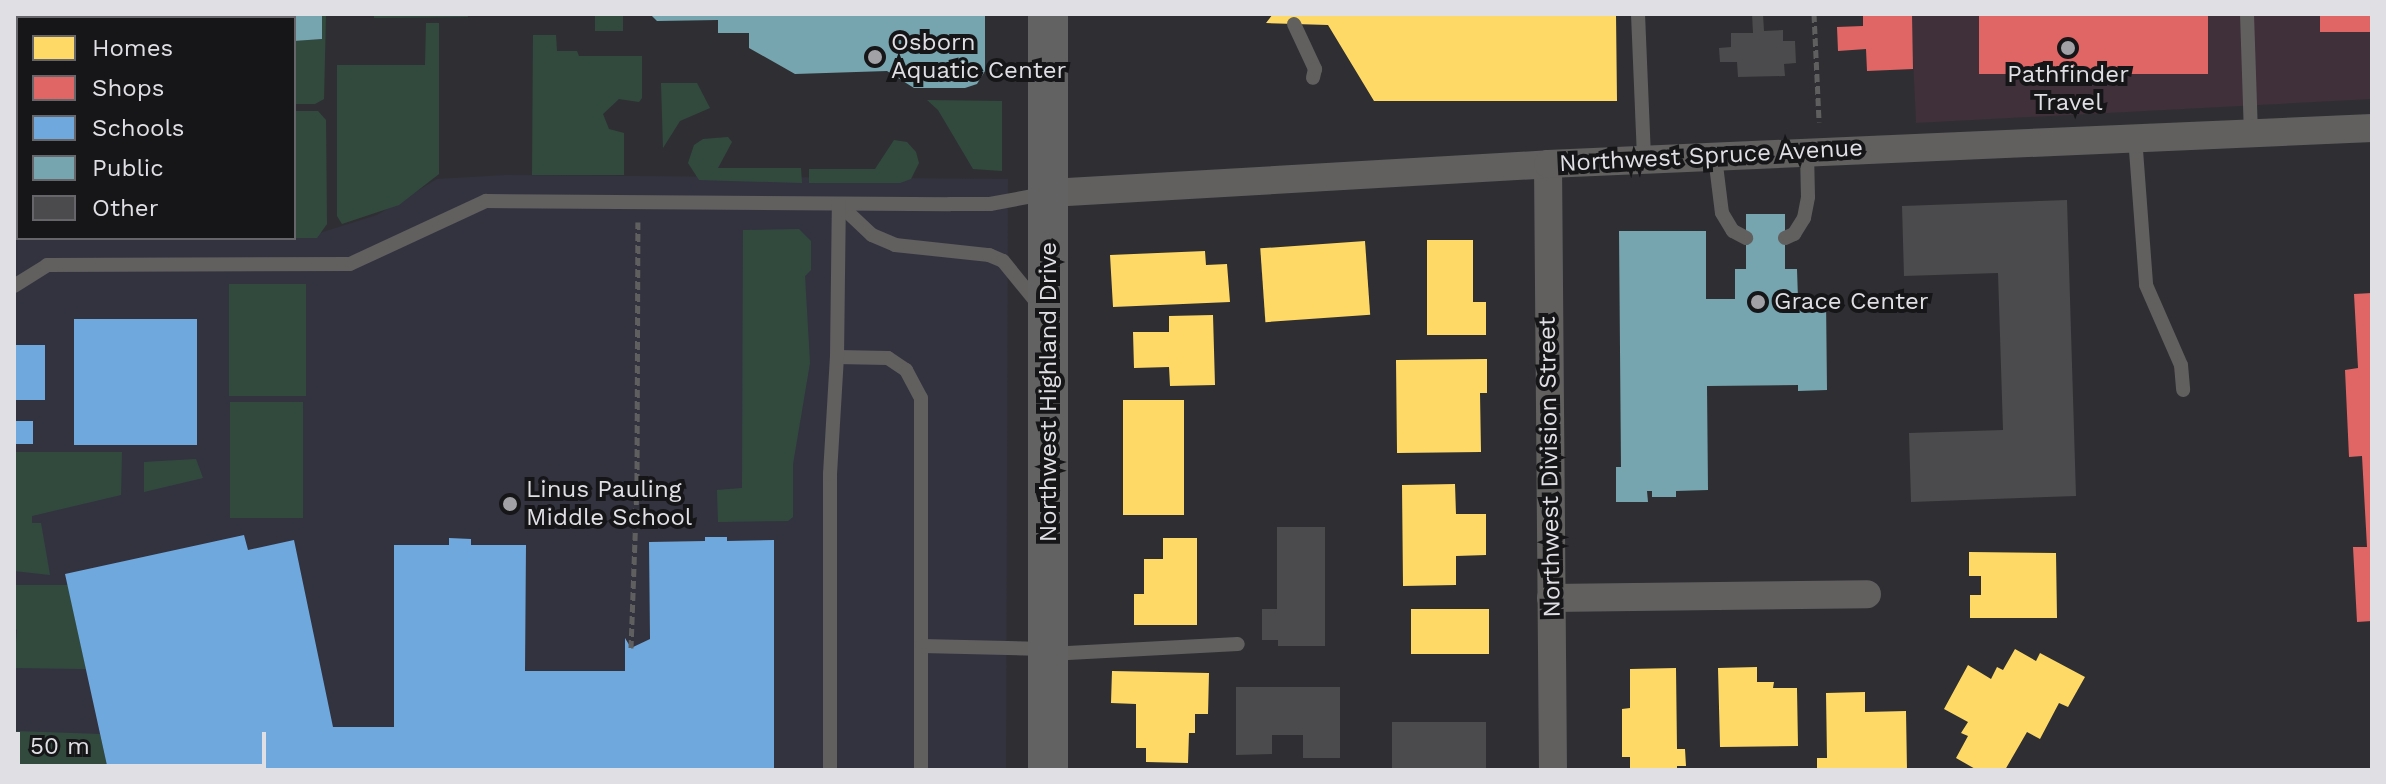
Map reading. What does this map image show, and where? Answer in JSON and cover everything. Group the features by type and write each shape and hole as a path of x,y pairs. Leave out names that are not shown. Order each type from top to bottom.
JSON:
{"street":[{"name":"Northwest Highland Drive","path":"1048,14 1048,770"},
{"name":"Northwest Spruce Avenue","path":"1050,193 1548,164 2372,128"},
{"name":"Northwest Division Street","path":"1548,164 1553,770"},
{"path":"1551,598 1867,594"}],"lane":[{"path":"1638,14 1644,160"},
{"path":"2247,14 2251,133"},
{"path":"1294,24 1315,69 1313,78"},
{"path":"2135,137 2146,285 2181,365 2183,390"},
{"path":"1785,238 1794,234 1804,218 1814,152"},
{"path":"1715,157 1722,213 1733,231 1746,238"},
{"path":"14,286 47,265 350,264 486,201 990,204 1050,193"},
{"path":"839,204 872,235 895,245 989,255 1003,261 1050,318"},
{"path":"830,770 830,474 837,357 839,204"},
{"path":"837,357 888,358 906,370 921,398 921,770"},
{"path":"922,646 1049,651 1238,644"}],"path":[{"path":"1814,14 1814,152"},
{"path":"631,648 637,481 638,221"}],"shaded area":[{"path":"1911,14 2372,14 2372,99 1916,123"},
{"name":"Linus Pauling Middle School","path":"506,175 1008,179 1006,770 14,770 14,239 296,240 296,236 310,236 377,215 437,179"}],"green space":[{"path":"322,14 326,14 324,99 315,104 296,104 296,41 322,39"},
{"path":"374,14 467,14 468,17 374,18"},
{"path":"557,14 623,14 623,31 595,31 595,16"},
{"path":"426,23 439,23 439,174 399,205 342,224 337,216 337,65 425,65"},
{"path":"533,35 556,35 557,51 577,51 579,56 642,56 642,98 639,102 619,99 603,114 609,129 624,133 624,175 532,175"},
{"path":"661,83 697,83 710,108 680,121 663,148"},
{"path":"927,100 1002,101 1002,171 973,169 938,110"},
{"path":"296,111 318,111 326,120 327,224 317,238 296,238"},
{"path":"728,137 732,142 718,168 801,168 802,183 699,180 688,163 694,145 703,139"},
{"path":"894,140 907,142 916,152 919,163 911,179 900,183 809,183 809,169 875,169"},
{"path":"799,229 811,241 811,270 805,276 810,363 793,464 793,517 788,521 718,522 717,490 742,488 743,230"},
{"path":"229,284 306,284 306,396 229,396"},
{"path":"230,402 303,402 303,518 230,518"},
{"path":"14,452 122,452 121,495 32,516 32,523 41,523 50,575 14,571"},
{"path":"196,459 203,478 144,492 144,462"},
{"path":"14,585 68,585 86,669 14,668 17,630 14,627"},
{"path":"14,731 100,734 108,770 14,770 18,760"}],"building: Homes":[{"path":"1273,14 1616,14 1617,101 1374,101 1328,25 1266,23"},
{"path":"1427,240 1473,240 1473,302 1486,302 1486,335 1427,335"},
{"path":"1365,241 1370,315 1265,322 1260,248"},
{"path":"1205,251 1206,265 1227,264 1230,302 1113,307 1110,255"},
{"path":"1213,315 1215,385 1170,386 1169,367 1134,368 1133,332 1169,332 1169,316"},
{"path":"1487,359 1487,393 1480,393 1481,452 1397,453 1396,360"},
{"path":"1123,400 1184,400 1184,515 1123,515"},
{"path":"1455,484 1456,514 1486,514 1486,555 1456,556 1456,585 1403,586 1402,485"},
{"path":"1163,538 1197,538 1197,625 1134,625 1134,594 1144,594 1144,559 1163,559"},
{"path":"1969,552 2056,553 2057,618 1970,618 1970,595 1981,595 1981,576 1969,576"},
{"path":"1411,609 1489,609 1489,654 1411,654"},
{"path":"2015,649 2036,661 2040,653 2085,677 2068,707 2059,703 2040,739 2027,732 2005,770 1977,770 1956,758 1968,736 1961,733 1968,722 1944,709 1968,665 1991,679 1997,667 2003,670"},
{"path":"1757,667 1757,682 1774,682 1773,688 1797,688 1798,746 1720,747 1718,668"},
{"path":"1676,668 1677,749 1685,749 1686,766 1677,766 1677,770 1630,770 1630,757 1622,757 1622,709 1630,708 1630,669"},
{"path":"1112,671 1209,673 1208,714 1195,714 1195,733 1189,733 1188,763 1146,762 1146,748 1136,748 1136,704 1111,703"},
{"path":"1865,692 1865,712 1906,711 1907,770 1817,770 1817,758 1827,758 1826,693"}],"building: Shops":[{"path":"1863,14 1912,14 1913,69 1867,71 1866,49 1838,51 1837,27 1863,26"},
{"path":"1979,14 2208,14 2208,74 1979,74"},
{"path":"2320,14 2372,14 2372,32 2320,32"},
{"path":"2372,293 2372,621 2357,622 2353,547 2367,547 2362,456 2349,457 2345,370 2358,368 2354,294"}],"building: Schools":[{"path":"74,319 197,319 197,445 74,445"},
{"path":"14,345 45,345 45,400 14,400"},
{"path":"14,421 33,421 33,444 14,444"},
{"path":"244,535 248,550 294,540 333,727 394,727 394,545 449,545 449,538 471,539 471,545 526,545 525,671 625,671 625,638 631,648 650,639 649,542 705,541 705,537 727,537 727,541 774,540 774,770 108,770 65,574"}],"building: Public":[{"path":"322,14 322,39 296,41 296,16 56,16"},
{"name":"Osborn Aquatic Center","path":"650,14 985,14 985,71 977,84 965,88 914,88 887,71 795,74 749,48 749,33 718,33 718,20 657,21"},
{"path":"1746,214 1785,214 1785,269 1797,269 1798,299 1826,298 1827,390 1798,391 1798,385 1707,386 1708,490 1676,491 1676,497 1652,497 1652,491 1647,491 1648,502 1616,502 1616,467 1621,467 1619,231 1706,231 1706,299 1735,299 1735,269 1746,269"}],"building: Other":[{"path":"1752,14 1763,14 1764,31 1783,30 1783,41 1795,41 1796,63 1784,64 1785,76 1738,77 1737,62 1720,62 1719,48 1731,47 1731,33 1753,33"},
{"path":"2067,200 2076,496 1911,502 1909,433 2003,430 1998,273 1904,276 1902,206"},
{"path":"1277,527 1325,527 1325,646 1278,646 1278,640 1262,640 1262,609 1277,609"},
{"path":"1236,687 1340,687 1340,758 1303,758 1303,735 1272,735 1272,754 1236,755"},
{"path":"1392,722 1486,722 1486,770 1392,770"}],"place":[{"name":"Pathfinder Travel","path":"2068,48"},
{"name":"Osborn Aquatic Center","path":"875,57"},
{"name":"Grace Center","path":"1758,302"},
{"name":"Linus Pauling Middle School","path":"510,504"}]}
